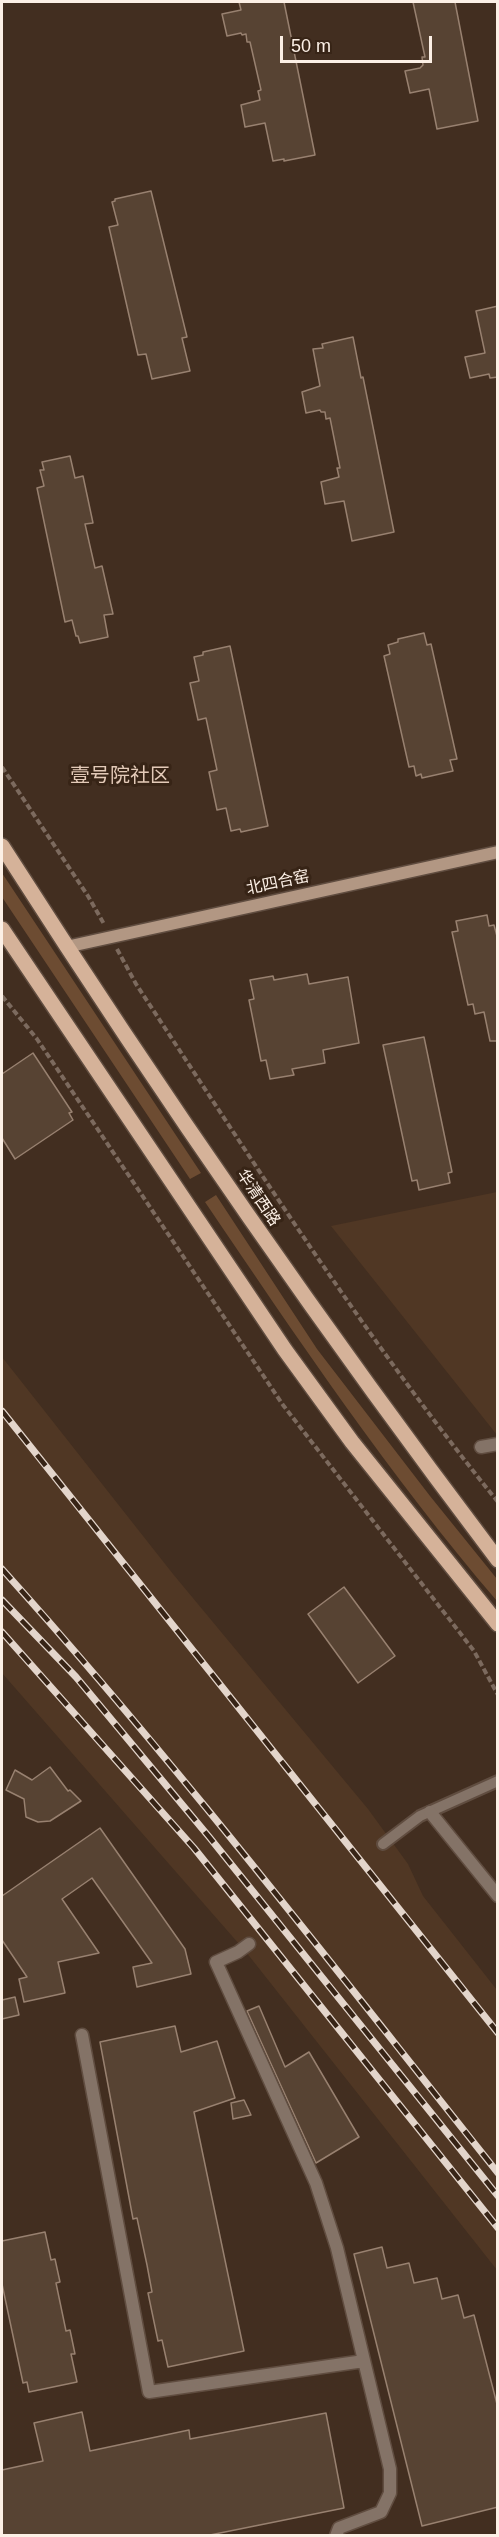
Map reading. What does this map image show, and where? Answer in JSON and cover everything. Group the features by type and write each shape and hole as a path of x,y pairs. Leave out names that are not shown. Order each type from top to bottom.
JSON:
{"main road":[{"name":"华清西路","path":"2,846 66,947 304,1297 388,1416 498,1560"},
{"path":"2,929 285,1350 365,1460 496,1622"}],"street":[{"name":"北四合窑","path":"66,947 498,852"},
{"path":"481,1447 498,1444"},
{"path":"430,1812 498,1896"},
{"path":"249,1944 216,1962 316,2183 337,2248 390,2469 390,2493 381,2512 339,2528 336,2535"},
{"path":"82,2036 149,2392 364,2361"}],"lane":[{"path":"383,1844 420,1816 498,1781"}],"path":[{"path":"2,767 88,896 136,984 324,1268 455,1449 498,1502"},
{"path":"2,996 37,1039 283,1405 462,1636 488,1674 498,1695"}],"shaded area":[{"path":"2,873 201,1173 190,1179 2,897"},
{"path":"498,1192 497,1435 331,1226"},
{"path":"216,1195 317,1349 497,1579 497,1601 419,1505 310,1355 205,1202"},
{"path":"2,1357 173,1574 368,1809 408,1864 423,1896 497,1990 497,2270 246,1952 2,1673"}],"building":[{"path":"239,2 284,2 315,155 273,161 265,123 245,127 241,105 260,100 258,91 261,90 246,34 227,36 222,14 241,10"},
{"path":"413,2 455,2 478,121 437,129 429,89 410,93 405,71 420,68 423,65 422,57 425,57"},
{"path":"151,191 187,337 182,338 190,371 152,379 146,354 138,355 109,227 118,225 112,202 115,199"},
{"path":"498,306 498,377 490,378 489,374 470,378 465,357 485,353 476,311"},
{"path":"353,337 394,532 352,541 344,501 325,504 321,482 339,477 337,468 340,468 330,418 326,419 325,412 320,410 306,413 302,392 320,386 313,349 323,348 322,344"},
{"path":"70,456 75,478 83,476 93,523 85,524 95,568 102,566 113,614 104,615 108,637 80,643 72,620 65,622 37,488 44,486 40,470 44,470 42,462"},
{"path":"424,633 427,645 431,644 457,759 450,760 453,771 422,778 421,774 416,776 414,766 409,767 384,656 390,654 388,645 398,642 398,639"},
{"path":"230,646 268,826 241,832 240,829 231,831 226,808 217,810 209,772 217,770 206,718 198,720 190,683 199,681 194,657 203,655 203,652"},
{"path":"487,915 489,926 494,925 498,940 498,1041 490,1041 484,1012 475,1014 473,1004 468,1005 452,932 458,931 456,921"},
{"path":"307,974 309,984 348,977 359,1043 323,1050 325,1063 292,1069 294,1075 270,1079 266,1060 261,1061 249,1000 254,999 250,980 273,976 274,980"},
{"path":"424,1037 452,1172 448,1173 450,1183 419,1190 417,1180 412,1181 383,1045"},
{"path":"33,1053 72,1112 69,1113 73,1120 15,1159 2,1138 2,1074"},
{"path":"344,1587 395,1656 358,1683 308,1614"},
{"path":"50,1767 68,1791 70,1790 81,1801 50,1821 38,1822 26,1817 24,1799 6,1790 15,1770 32,1780"},
{"path":"100,1828 185,1949 191,1974 137,1987 133,1967 152,1963 92,1878 62,1899 99,1953 58,1962 65,1993 24,2002 19,1979 27,1977 2,1940 2,1896"},
{"path":"15,1997 19,2015 2,2019 2,2000"},
{"path":"259,2006 285,2067 309,2052 359,2137 316,2163 247,2011"},
{"path":"175,2026 181,2052 217,2041 235,2098 194,2112 244,2351 168,2367 162,2340 158,2341 148,2293 152,2292 147,2265 137,2218 133,2219 100,2042"},
{"path":"244,2100 251,2115 233,2119 231,2103"},
{"path":"45,2232 51,2260 55,2259 60,2282 56,2283 66,2331 70,2330 75,2354 71,2354 77,2382 29,2392 27,2382 23,2383 2,2284 2,2241"},
{"path":"382,2247 387,2268 409,2263 414,2283 437,2278 442,2299 458,2295 464,2318 474,2315 498,2408 498,2507 422,2526 354,2254"},
{"path":"82,2412 90,2451 189,2430 190,2439 326,2413 344,2508 210,2535 2,2535 2,2470 43,2461 34,2423"}],"railway":[{"path":"2,1411 498,2033"},
{"path":"2,1569 67,1642 192,1791 498,2173"},
{"path":"2,1600 76,1677 210,1838 498,2196"},
{"path":"2,1632 194,1848 498,2228"}],"district":[{"name":"壹号院社区","path":"120,776"}]}
